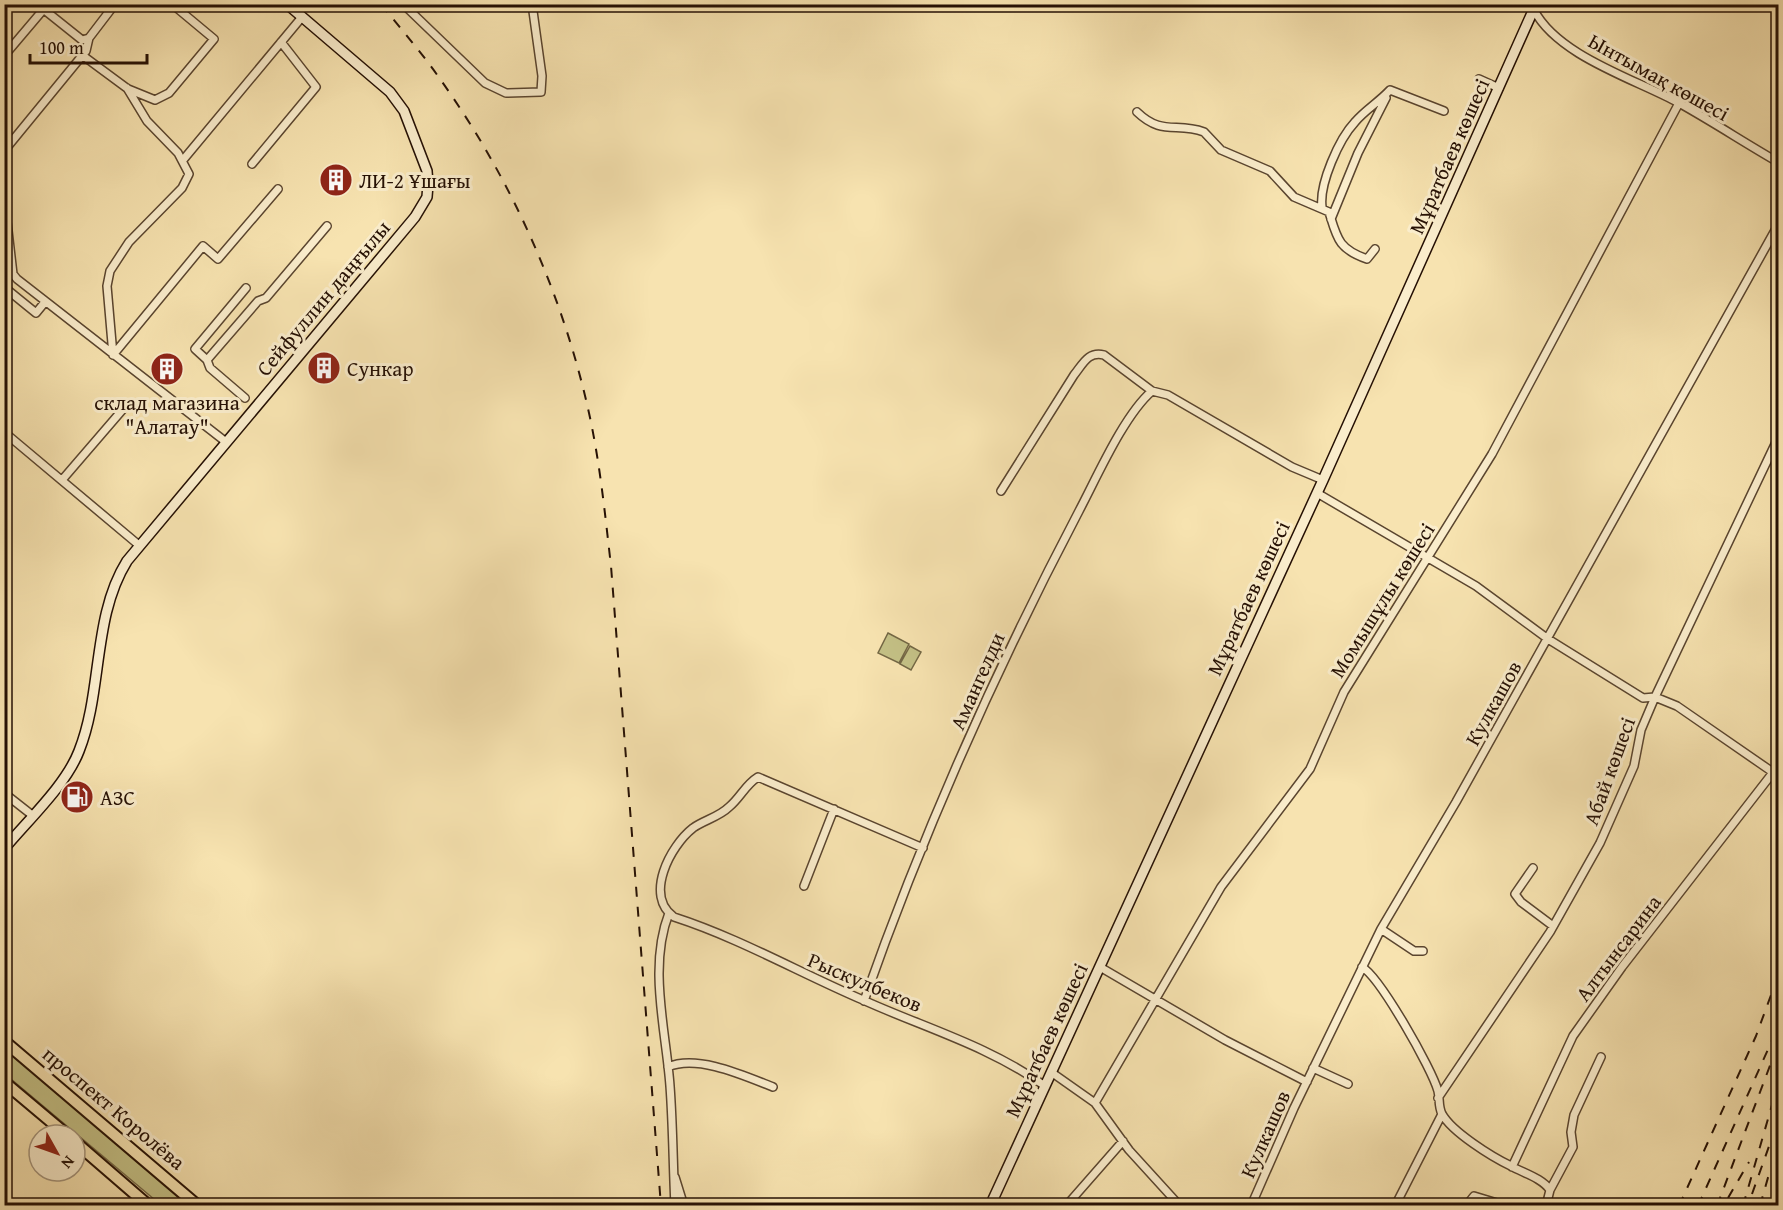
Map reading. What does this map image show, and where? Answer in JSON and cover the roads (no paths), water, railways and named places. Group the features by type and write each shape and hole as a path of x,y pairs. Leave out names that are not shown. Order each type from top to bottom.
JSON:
{"main road":[{"name":"проспект Королёва","path":"4,1041 198,1206"},
{"path":"4,1082 53,1123"},
{"path":"87,1152 149,1206"}],"street":[{"path":"4,151 82,55 88,46 89,38 115,4"},
{"path":"82,55 128,88 155,100 169,93 214,39 172,4"},
{"path":"183,160 302,17 287,4"},
{"path":"403,4 454,50 475,75 496,90 506,93 541,92 542,76 532,4"},
{"path":"1773,4 1779,8"},
{"path":"4,56 40,7 80,40 89,38"},
{"name":"Мұратбаев көшесі","path":"990,1206 1323,480 1535,7"},
{"name":"Ынтымақ көшесі","path":"1535,7 1552,35 1577,51 1679,104 1779,162"},
{"name":"Сейфуллин даңғылы","path":"4,849 71,767 80,749 114,587 123,567 415,217 426,197 427,171 398,101 302,17"},
{"path":"252,164 316,87 281,42"},
{"path":"1479,79 1499,88"},
{"path":"113,355 107,286 110,271 129,242 187,181 189,174 183,160 147,121 128,88"},
{"path":"1389,90 1444,111"},
{"path":"1322,207 1323,186 1348,132 1355,122 1389,90"},
{"path":"1331,219 1358,153 1389,90"},
{"name":"Момышұлы көшесі","path":"1095,1103 1221,887 1310,769 1344,692 1492,454 1679,104"},
{"path":"1137,112 1149,124 1159,127 1204,132 1221,150 1270,171 1294,197 1322,207 1329,212 1332,230 1347,251 1366,259 1375,249"},
{"path":"113,355 204,246 218,259 278,189"},
{"path":"4,196 14,274"},
{"name":"Кулкашов","path":"1251,1206 1313,1068 1381,928 1548,639 1779,225"},
{"path":"207,360 258,300 266,298 327,226"},
{"path":"4,269 14,274 45,302 226,442"},
{"path":"4,287 36,313 45,302"},
{"path":"245,398 210,368 207,360 195,349 246,288"},
{"path":"1001,491 1074,375 1087,357 1099,354 1152,391 1168,395 1292,467 1323,480"},
{"name":"Амангелди","path":"864,1001 923,848 1002,662 1115,443 1141,402 1152,391"},
{"path":"62,480 124,408"},
{"path":"4,432 140,546"},
{"name":"Абай көшесі","path":"1438,1098 1554,926 1600,843 1634,766 1641,730 1655,697 1779,438"},
{"path":"1317,493 1476,586 1548,639 1643,698 1655,697 1677,706 1772,775 1779,783"},
{"name":"Алтынсарина","path":"1512,1167 1573,1036 1622,967 1779,766"},
{"path":"675,1206 668,1066 659,982 661,941 669,913 663,905 660,884 681,841 695,827 727,809 749,783 763,777 923,848"},
{"path":"4,793 32,815"},
{"path":"804,886 834,809"},
{"path":"1533,867 1515,894 1521,902 1554,926"},
{"name":"Рыскулбеков","path":"669,913 864,1001 958,1038 1022,1070 1045,1086"},
{"path":"1381,928 1414,951 1423,951"},
{"path":"1100,967 1225,1040 1307,1082"},
{"path":"1362,967 1372,974 1384,992 1426,1068 1442,1114 1466,1136 1512,1167 1544,1183 1550,1190"},
{"path":"1546,1206 1550,1190 1573,1147 1571,1132 1574,1115 1601,1057"},
{"path":"668,1066 690,1062 730,1071 773,1087"},
{"path":"1313,1068 1348,1084"},
{"path":"1051,1072 1095,1103 1123,1141 1180,1206"},
{"path":"1395,1206 1442,1114"},
{"path":"1066,1206 1123,1141"},
{"path":"674,1174 684,1206"},
{"path":"1466,1206 1473,1196 1507,1206"}],"railway":[{"path":"381,4 426,60 466,117 511,197 531,239 565,325 589,413 611,566 661,1206"},
{"path":"747,4 893,4"},
{"path":"1679,1206 1756,1036 1778,976"},
{"path":"1698,1206 1778,1027"},
{"path":"1717,1206 1774,1055"},
{"path":"1743,1206 1778,1084"},
{"path":"1752,1194 1778,1121"},
{"path":"1773,1206 1775,1148"},
{"path":"1728,1198 1749,1162"},
{"path":"1760,1206 1769,1174"}],"place":[{"name":"ЛИ-2 Ұшағы","path":"336,180"},
{"name":"Сункар","path":"324,368"},
{"name":"склад магазина \"Алатау\"","path":"167,369"},
{"name":"АЗС","path":"77,797"}]}
